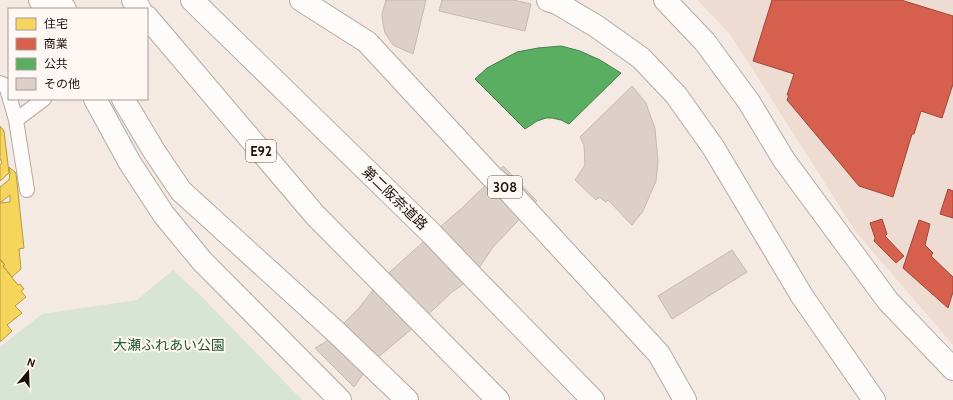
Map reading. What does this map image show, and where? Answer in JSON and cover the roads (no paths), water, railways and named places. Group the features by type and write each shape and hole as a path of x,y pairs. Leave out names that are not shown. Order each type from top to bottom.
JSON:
{"main road":[{"path":"58,0 65,8"},
{"path":"133,0 139,8"},
{"name":"第二阪奈道路","path":"192,0 432,234 472,277 593,400"},
{"name":"308","path":"301,0 367,42 493,178 506,188 659,354 685,400"},
{"path":"665,0 710,48 749,102 784,160 888,301 953,369"},
{"path":"554,1 596,26 641,58 676,96 713,147 802,296 874,400"},
{"name":"E92","path":"148,18 315,214 498,400"},
{"path":"96,100 130,163 173,226 202,261 340,400"},
{"path":"124,100 154,151 181,191 335,331 407,400"}],"lane":[{"path":"0,83 6,86 8,94"},
{"path":"10,100 16,120 27,190"},
{"path":"16,120 43,100"}],"park label":[{"name":"大瀬ふれあい公園","path":"169,345"}]}
